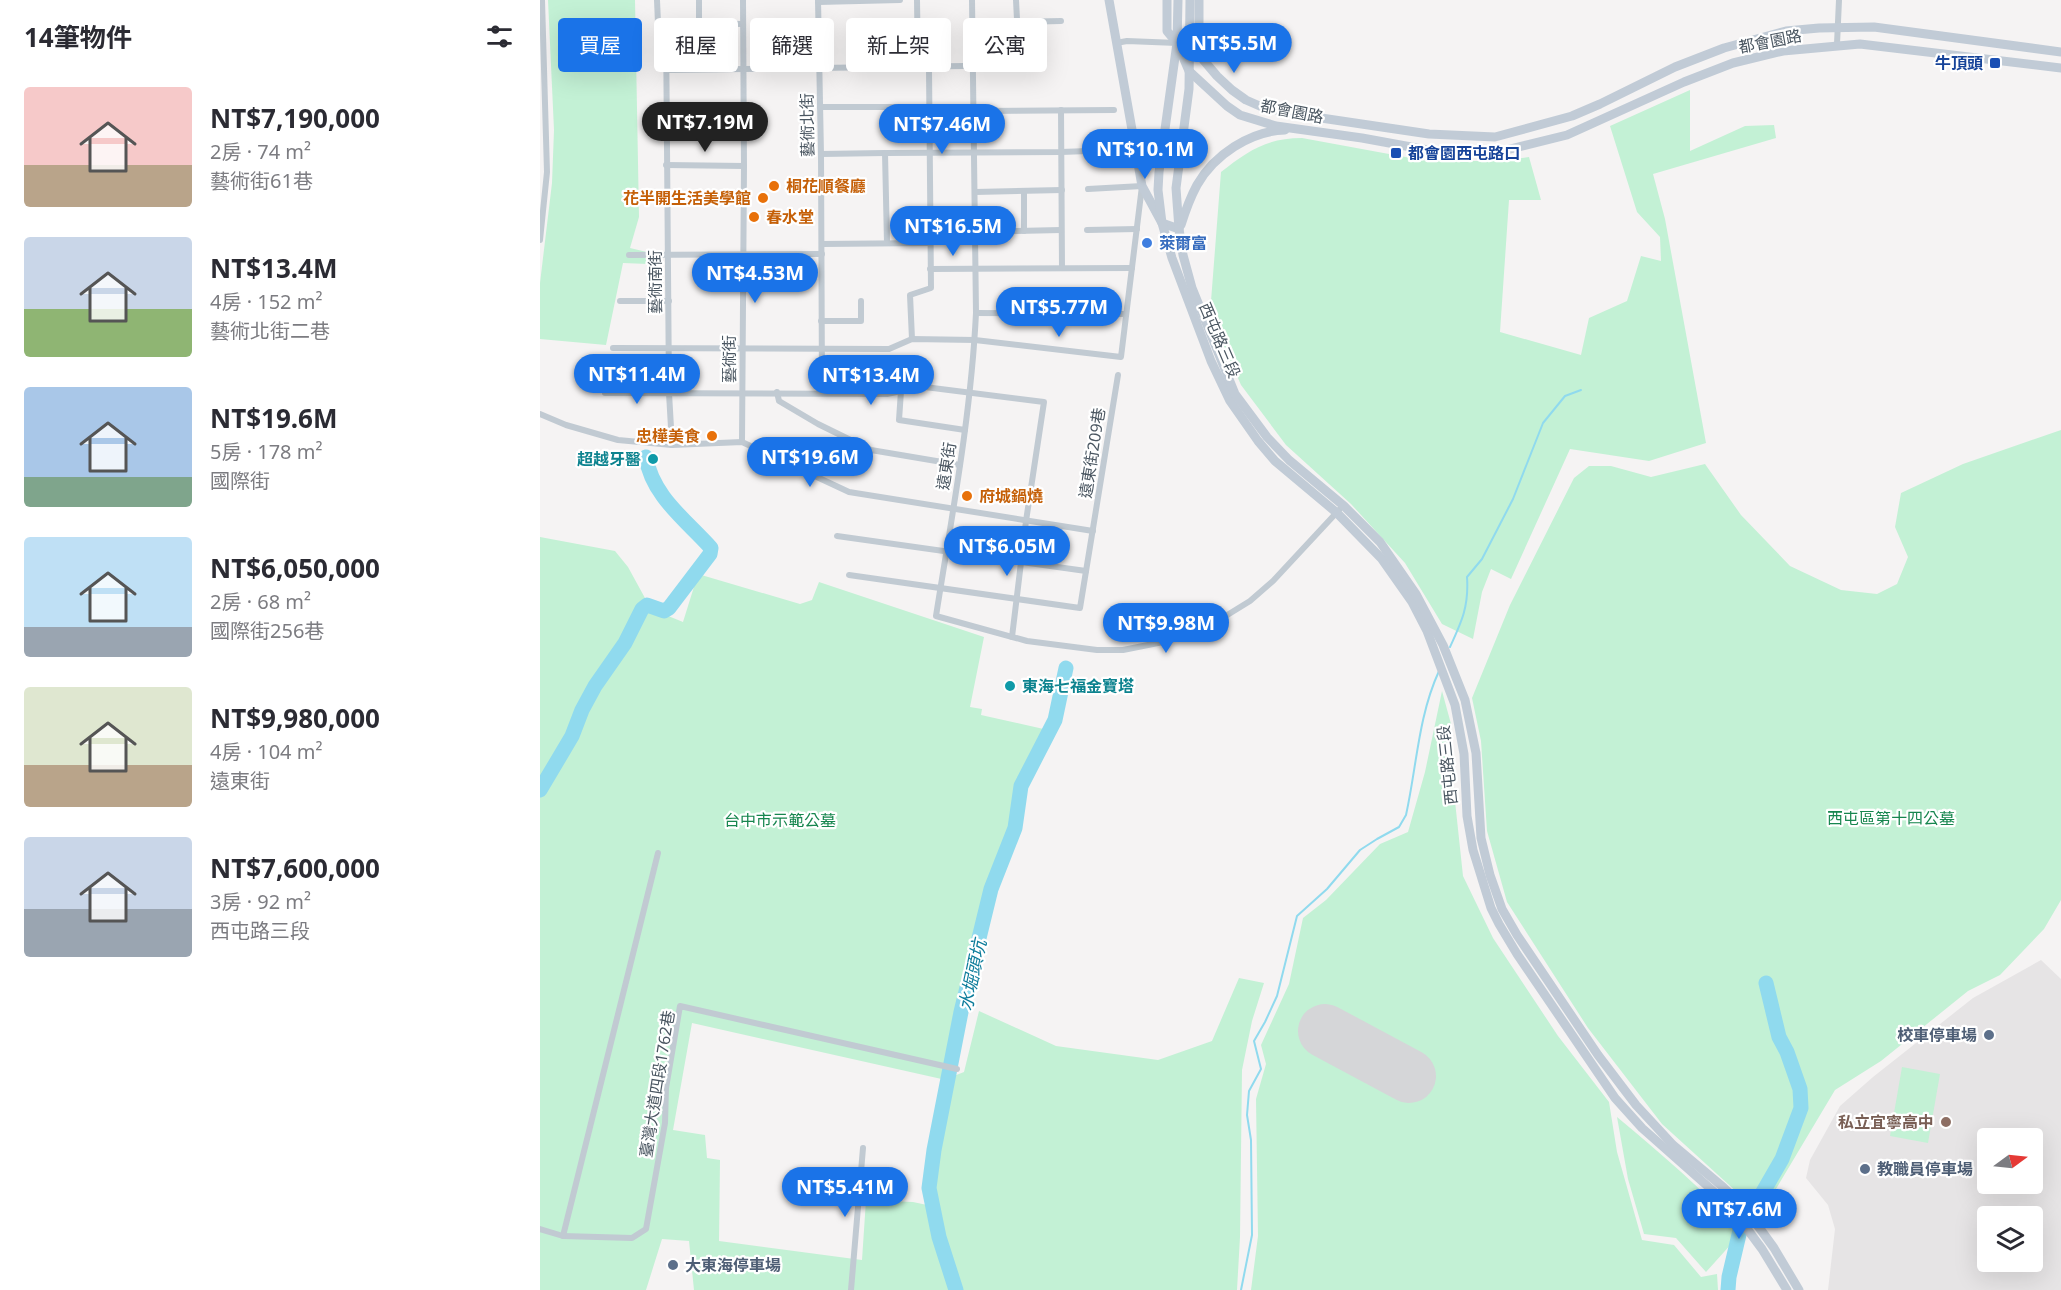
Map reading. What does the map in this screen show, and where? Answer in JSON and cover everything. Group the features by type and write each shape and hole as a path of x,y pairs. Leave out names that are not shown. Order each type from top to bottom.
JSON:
{"street":[{"path":"540,240 548,172 542,0"},
{"name":"藝術南街","path":"657,0 658,18"},
{"path":"699,0 699,18"},
{"name":"藝術街","path":"742,442 743,0"},
{"path":"818,1 900,0"},
{"path":"916,0 916,18"},
{"name":"遠東街","path":"972,0 973,18"},
{"path":"1016,0 1017,18"},
{"path":"613,348 889,349 912,339 975,340 1121,357 1142,186 1109,0"},
{"name":"都會園路","path":"1167,0 1167,32 1177,43 1189,71 1214,95 1240,115 1276,126 1433,151 1502,152 1567,135 1684,82 1733,63 1783,51 1837,44 1860,44 2061,68"},
{"path":"1162,223 1158,190 1159,172 1177,43 1178,0"},
{"path":"1190,0 1190,43"},
{"path":"1190,43 1199,31 1199,0"},
{"path":"1837,44 1839,0"},
{"name":"藝術北街","path":"818,1 818,18"},
{"path":"1047,21 1061,21"},
{"path":"738,24 743,24"},
{"name":"都會園路","path":"1190,43 1217,76 1232,90 1262,107 1429,134 1495,137 1572,116 1675,67 1724,48 1786,31 1874,27 2061,52"},
{"path":"1116,43 1127,41 1190,43"},
{"name":"西屯路三段","path":"1190,43 1186,119 1176,188 1179,230 1192,288 1235,394 1274,445 1341,509 1380,542 1416,594 1453,666 1465,700 1476,753 1481,838 1490,875 1502,909 1517,935 1598,1055 1636,1105 1673,1145 1723,1186 1745,1208 1774,1248 1799,1290"},
{"path":"738,70 750,70"},
{"name":"藝術南街","path":"667,72 668,348 672,446"},
{"name":"藝術北街","path":"819,72 822,393"},
{"path":"912,339 910,295 931,288 929,72"},
{"name":"遠東街","path":"974,72 975,340 965,430 936,616 1027,641 1108,651 1146,646 1183,637 1218,621 1250,600 1273,580 1341,509"},
{"path":"820,108 929,107"},
{"path":"974,111 1114,110"},
{"path":"1061,111 1062,268"},
{"path":"667,118 744,118"},
{"path":"1142,186 1162,223 1179,230 1204,173 1224,154 1237,145 1267,133 1300,129"},
{"path":"1135,148 1143,162 1149,164 1155,161 1164,139"},
{"path":"821,154 1061,152 1135,148"},
{"path":"885,153 887,243"},
{"path":"666,165 744,166"},
{"path":"1088,189 1142,186"},
{"path":"1024,190 1024,231"},
{"path":"975,192 1062,190"},
{"name":"西屯路三段","path":"1162,223 1186,298 1230,401 1275,461 1341,509 1381,558 1412,602 1436,651 1455,705 1464,754 1467,816 1473,850 1491,908 1499,924 1615,1098 1642,1128 1721,1198 1739,1218 1761,1247 1787,1290"},
{"path":"1086,230 1137,229"},
{"path":"975,232 1061,230"},
{"path":"822,244 930,243"},
{"path":"629,255 822,254"},
{"path":"930,269 1132,268"},
{"path":"620,301 669,301"},
{"path":"822,321 861,321 861,301"},
{"path":"976,313 1126,314"},
{"name":"遠東街209巷","path":"849,575 1080,608 1118,375"},
{"path":"605,393 887,394 902,391 909,385 1044,402 1026,520 1012,636"},
{"path":"902,391 899,420 965,430"},
{"path":"777,393 779,401 818,424 871,450 960,465"},
{"path":"540,414 566,425 618,440 672,446 742,442 849,492 1093,531"},
{"path":"837,536 1086,570"},
{"path":"563,1236 658,853"},
{"name":"臺灣大道四段1762巷","path":"540,1229 563,1236 632,1238 646,1229 666,1123 666,1089 680,1006 957,1069"},
{"path":"851,1290 863,1148"}],"shaded area":[{"name":"私立宜寧高中","path":"2041,960 2061,979 2061,1290 1828,1290 1835,1229 1828,1205 1806,1178 1810,1160 1840,1106 1973,998"}],"green space":[{"path":"548,0 635,0 635,18 558,18 558,72 636,72 639,217 630,248 651,253 648,264 623,263 606,345 540,339 540,283 552,183 554,130"},
{"path":"1690,90 1690,151 1745,126 1774,125 1776,138 1653,174 1665,219 1706,443 1649,461 1570,449 1511,579 1491,569 1482,592 1473,639 1442,624 1405,563 1351,504 1286,445 1241,385 1210,314 1221,172 1258,147 1278,140 1302,138 1427,161 1498,161 1529,157 1541,200 1509,200 1500,332 1581,355 1589,318 1627,301 1641,256 1661,261 1660,237 1637,212 1610,126"},
{"name":"西屯區第十四公墓","path":"2061,430 2061,900 2044,929 2000,975 1968,991 1881,1061 1835,1090 1761,1214 1662,1124 1588,1028 1507,902 1487,831 1481,741 1472,698 1510,605 1574,478 1589,466 1611,466 1651,477 1705,464 1741,515 1790,566 1841,590 1877,594 1897,584 1908,557 1895,527 1901,493 1963,464"},
{"name":"台中市示範公墓","path":"540,537 615,551 628,567 651,609 683,622 698,574 800,604 812,600 819,582 984,637 970,707 982,709 981,715 1048,730 1019,786 1012,827 989,888 975,940 946,1079 964,1072 979,1011 1056,1046 1158,1060 1212,1041 1239,978 1264,983 1252,1021 1242,1070 1237,1290 694,1290 689,1241 662,1239 646,1290 540,1290","holes":["692,1023 946,1080 931,1131 926,1182 927,1205 913,1202 866,1200 862,1260 719,1241 720,1160 707,1158 705,1135 673,1130"]},
{"path":"1442,691 1451,724 1452,773 1463,876 1493,938 1558,1036 1609,1102 1617,1152 1642,1240 1674,1245 1701,1277 1717,1274 1718,1290 1251,1290 1258,1236 1256,1099 1266,1064 1261,1045 1289,984 1303,918 1326,900 1380,844 1408,832 1425,772"},
{"path":"1902,1067 1940,1074 1928,1143 1890,1136"},
{"path":"1617,1117 1697,1187 1742,1232 1706,1272 1676,1238 1644,1234 1628,1179"}],"waterway":[{"path":"1450,647 1464,613 1467,577 1482,559 1513,499 1543,423 1565,396 1581,390"},
{"path":"540,790 572,736 595,686 625,643 642,609 647,605 664,611 669,608 710,554 711,548 671,507 655,484 646,457"},
{"name":"水堀頭坑","path":"956,1290 939,1237 929,1188 934,1150 961,1012 991,889 1015,828 1021,786 1055,720 1066,668"},
{"path":"1241,1290 1252,1235 1251,1140 1247,1115 1249,1091 1261,1069 1254,1041 1277,996 1297,916 1327,889 1360,850 1399,827 1406,815 1422,724 1439,671"},
{"path":"1728,1290 1741,1226 1782,1159 1801,1108 1800,1089 1787,1052 1779,1037 1766,983"}],"runway":[{"path":"1325,1031 1409,1076"}],"place":[{"name":"牛頂頭","path":"1995,63"},
{"name":"都會園西屯路口","path":"1396,153"},
{"name":"桐花順餐廳","path":"774,186"},
{"name":"花半開生活美學館","path":"763,198"},
{"name":"春水堂","path":"754,217"},
{"name":"萊爾富","path":"1147,243"},
{"name":"忠樺美食","path":"712,436"},
{"name":"超越牙醫","path":"653,459"},
{"name":"府城鍋燒","path":"967,496"},
{"name":"東海七福金寶塔","path":"1010,686"},
{"name":"校車停車場","path":"1989,1035"},
{"name":"私立宜寧高中","path":"1946,1122"},
{"name":"教職員停車場","path":"1865,1169"},
{"name":"大東海停車場","path":"673,1265"}]}
